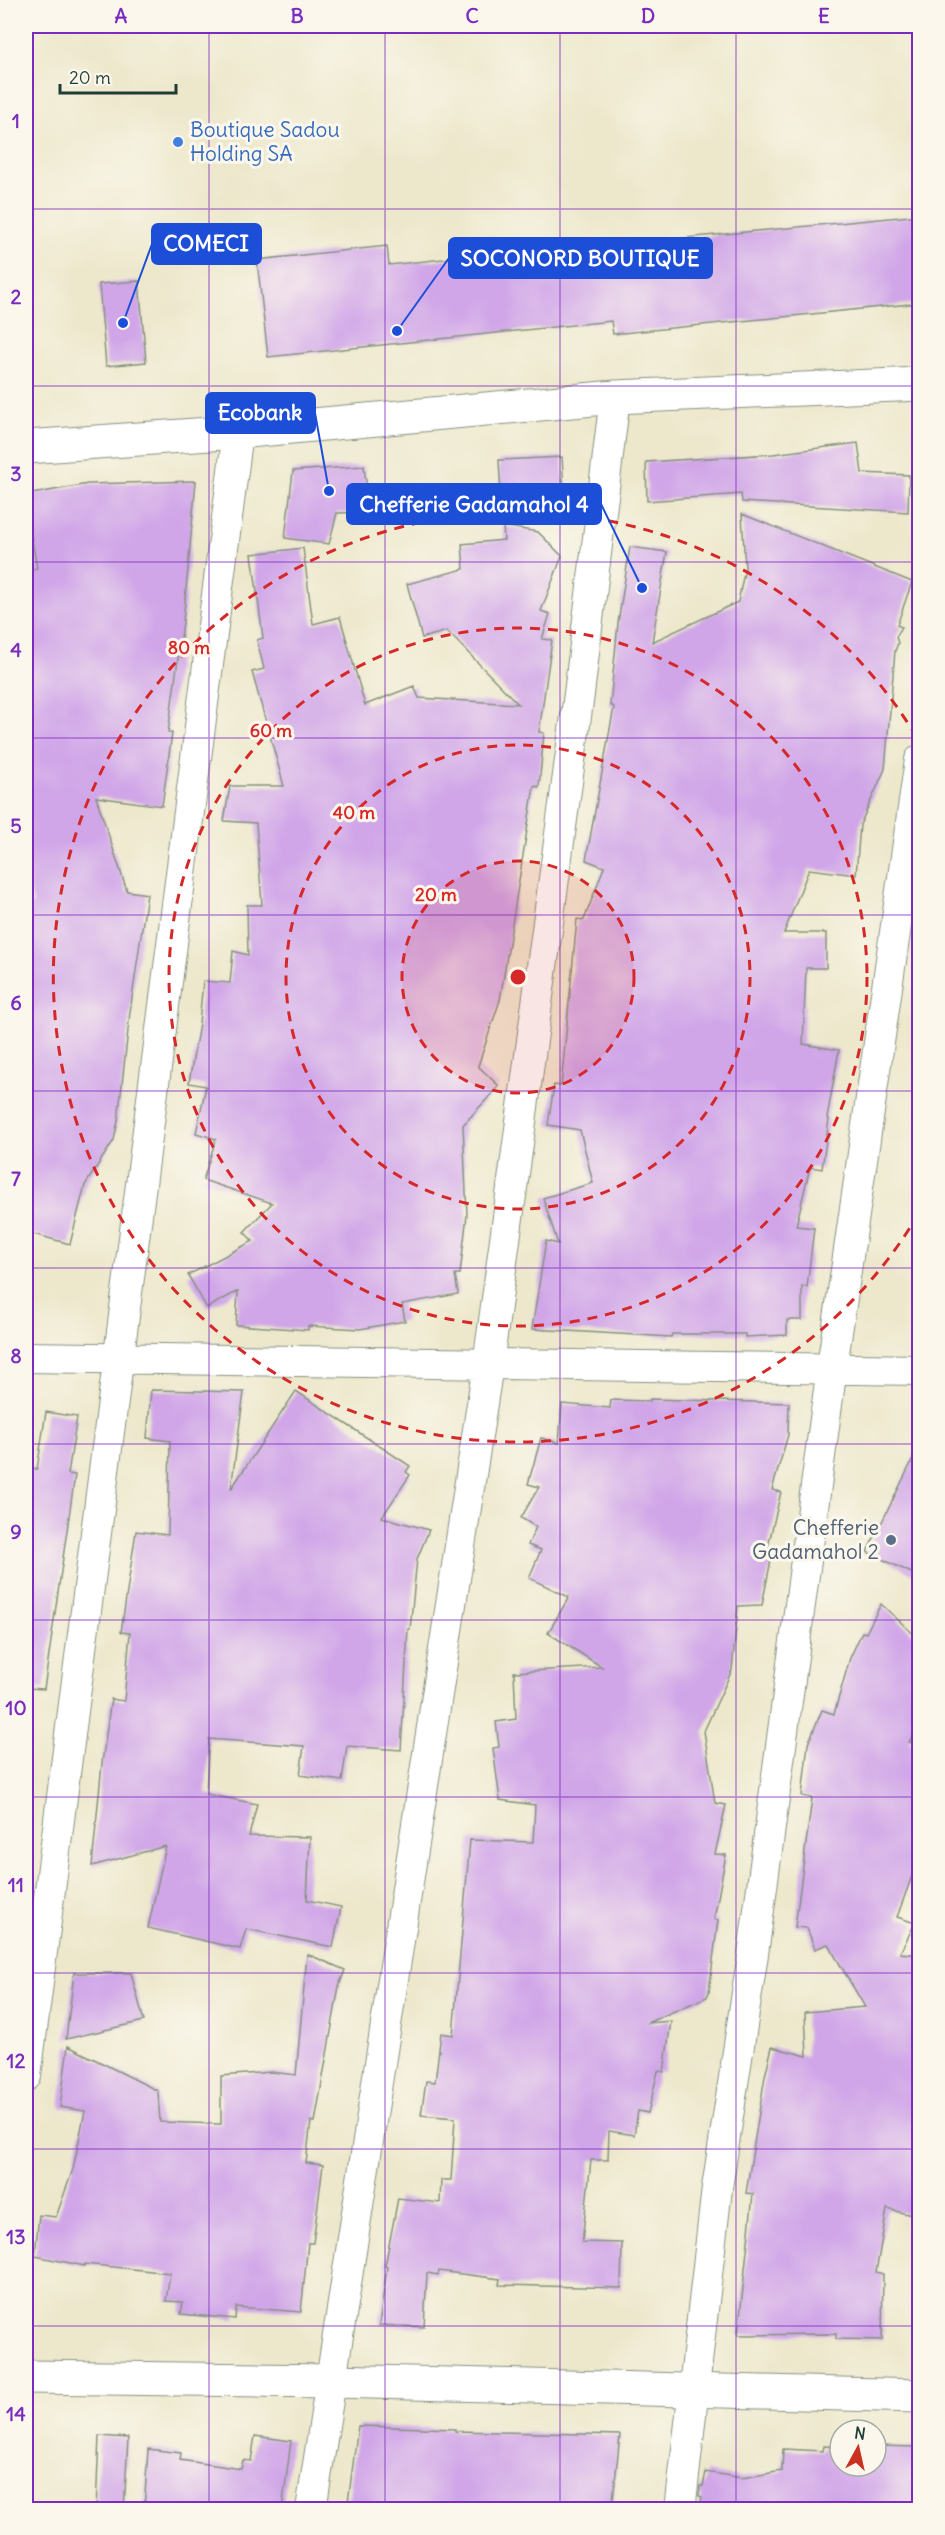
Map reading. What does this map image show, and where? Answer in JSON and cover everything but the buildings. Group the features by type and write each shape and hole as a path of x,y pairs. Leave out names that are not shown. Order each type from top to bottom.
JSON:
{"main road":[{"path":"26,447 238,432 615,397 920,384"},
{"path":"26,2377 333,2381 692,2392 920,2396"}],"street":[{"path":"311,2510 333,2381 488,1365 578,706 615,397"},
{"path":"26,2076 37,1901 118,1359 238,432"},
{"path":"680,2510 717,2188 753,1954 832,1367 920,760"},
{"path":"26,1357 920,1370"}],"place":[{"name":"Boutique Sadou Holding SA","path":"178,142"},
{"name":"COMECI","path":"123,323"},
{"name":"SOCONORD BOUTIQUE","path":"397,331"},
{"name":"Ecobank","path":"329,491"},
{"name":"Chefferie Gadamahol 4","path":"642,588"},
{"name":"Chefferie Gadamahol 2","path":"891,1540"}]}
